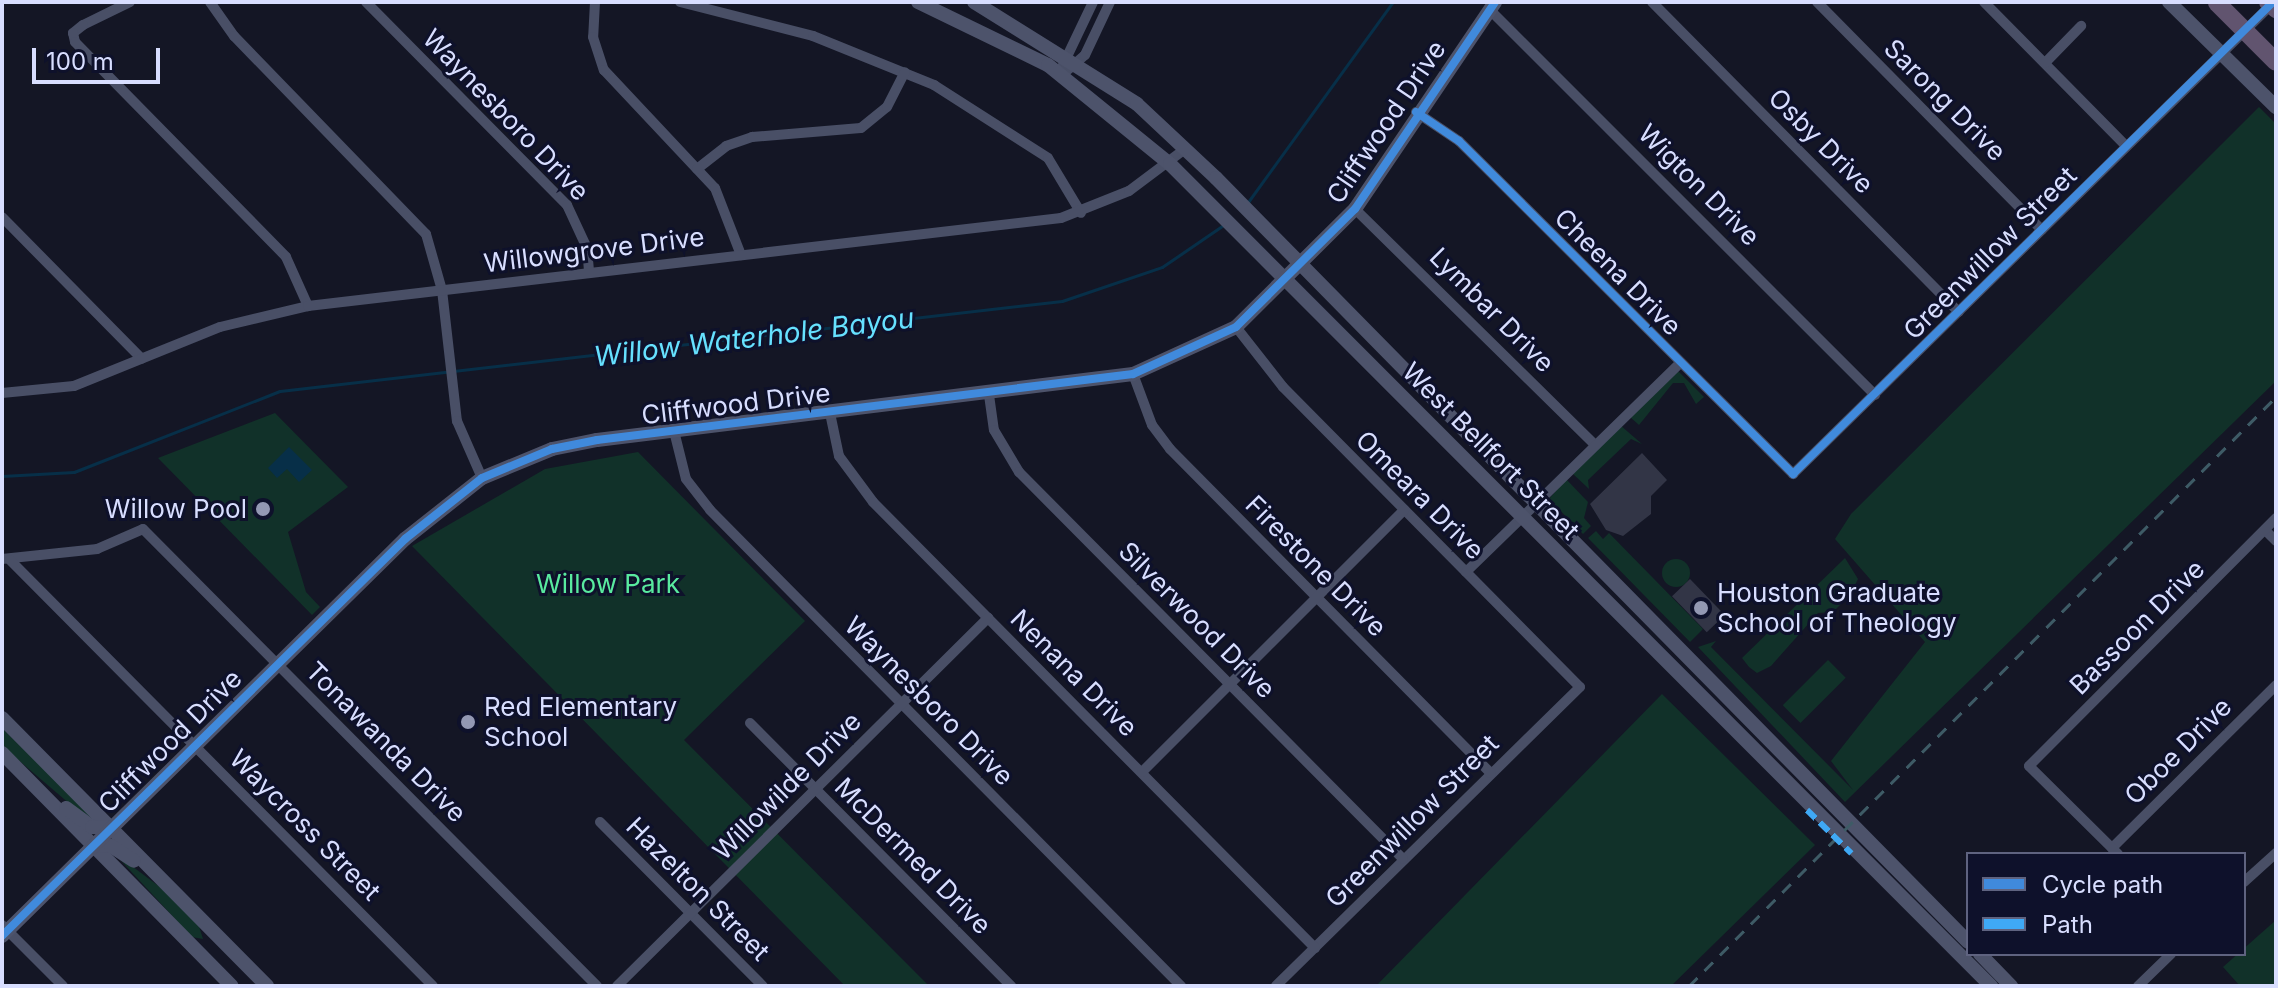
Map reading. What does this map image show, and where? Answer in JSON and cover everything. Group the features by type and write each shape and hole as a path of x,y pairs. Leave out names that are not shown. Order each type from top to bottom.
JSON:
{"highway":[{"path":"2271,2 2276,9"},
{"path":"2217,3 2276,62"}],"main road":[{"name":"West Bellfort Street","path":"918,2 1062,75 1170,164 1671,667 1966,952"},
{"name":"West Bellfort Street","path":"974,2 1065,53 1185,149 1302,264 1966,940"},
{"path":"2169,2 2276,107"},
{"name":"Cliffwood Drive","path":"4,930 405,539 482,478 552,449 1133,374 1236,327 1355,209 1416,112 1492,6"},
{"path":"1404,396 1417,381"},
{"path":"1671,667 1686,653"},
{"path":"2,718 267,986"},
{"path":"2,753 232,986"},
{"path":"36,788 92,827 111,828"},
{"path":"94,845 111,846 161,879"},
{"path":"203,956 220,939"},
{"name":"West Bellfort Street","path":"1970,956 1985,970 2011,986"}],"street":[{"path":"130,2 73,33 286,257 308,306"},
{"path":"210,2 234,36 419,223 442,290 452,390 482,478"},
{"name":"Waynesboro Drive","path":"366,2 567,205 589,272"},
{"path":"595,2 593,37 604,70 724,202 741,255"},
{"path":"680,2 813,36 905,72 1035,147 1067,180 1081,213"},
{"path":"1062,75 1065,53 1093,2"},
{"path":"1062,75 1079,63 1110,2"},
{"name":"Osby Drive","path":"1652,2 1959,312"},
{"name":"Sarong Drive","path":"1817,2 2042,230"},
{"path":"1984,2 2126,146"},
{"name":"Greenwillow Street","path":"1785,470 1799,471 2271,2"},
{"name":"Wigton Drive","path":"1492,6 1875,395"},
{"path":"2045,63 2081,26"},
{"path":"697,169 726,146 752,137 861,128 887,107 905,72"},
{"name":"Cheena Drive","path":"1416,112 1459,141 1785,470"},
{"name":"Willowgrove Drive","path":"4,391 74,386 220,327 308,306 1081,213 1170,164 1185,149"},
{"name":"Lymbar Drive","path":"1355,209 1595,445"},
{"path":"2,217 142,359"},
{"name":"Omeara Drive","path":"1236,327 1283,387 1580,687"},
{"path":"1466,572 1680,363"},
{"name":"Firestone Drive","path":"1133,374 1152,425 1170,449 1491,773"},
{"name":"Silverwood Drive","path":"989,395 994,430 1019,472 1403,859"},
{"name":"Nenana Drive","path":"830,413 839,456 854,480 1315,948"},
{"name":"Waynesboro Drive","path":"674,431 694,493 1181,986"},
{"path":"1142,772 1404,510"},
{"name":"Bassoon Drive","path":"2115,851 2029,766 2276,518"},
{"name":"Tonawanda Drive","path":"6,560 97,549 143,529 597,986"},
{"path":"2265,530 2276,541"},
{"name":"Waycross Street","path":"6,560 433,986"},
{"name":"Willowilde Drive","path":"617,986 988,618"},
{"name":"Oboe Drive","path":"2115,851 2276,685"},
{"name":"Greenwillow Street","path":"1276,986 1580,687"},
{"name":"McDermed Drive","path":"750,723 1011,986"},
{"name":"Hazelton Street","path":"600,822 763,986"},
{"path":"2246,880 2271,857 2276,870"},
{"path":"4,930 63,986"},
{"path":"2138,986 2169,956"}],"green space":[{"path":"2259,107 2276,124 2276,381 1845,802 1698,647 1716,641 1711,647 1853,790 1831,761 1925,642 1835,539 1851,514"},
{"path":"1677,370 1704,397 1696,404 1684,383 1673,383 1639,425 1630,417"},
{"name":"Willow Pool","path":"275,413 348,487 288,532 306,592 320,607 312,615 158,458"},
{"path":"1620,425 1642,444 1631,439 1588,480 1589,489 1572,473"},
{"name":"Willow Park","path":"638,452 805,621 684,740 929,986 845,986 412,546 545,469"},
{"path":"1566,479 1588,502 1584,518 1591,526 1583,534 1549,499"},
{"path":"1596,531 1603,539 1609,533 1703,629 1690,642 1588,538"},
{"path":"1845,558 1858,579 1850,595 1833,612 1818,613 1771,666 1757,673 1749,667 1742,658"},
{"path":"1676,559 1686,563 1690,573 1686,583 1676,587 1666,583 1662,573 1666,563"},
{"path":"1828,660 1846,678 1800,723 1783,705"},
{"path":"1662,694 1815,845 1671,986 1376,986"},
{"path":"2,728 94,818 92,823 2,746"},
{"path":"113,852 168,893 198,923 203,939 192,937"},
{"path":"2276,920 2276,986 2240,986 2223,967 2235,956 2246,956 2246,947"}],"water":[{"path":"289,447 312,470 299,482 287,469 277,478 268,468"}],"building":[{"path":"1642,453 1667,480 1651,496 1651,514 1623,536 1606,530 1590,504"},
{"name":"Houston Graduate School of Theology","path":"1690,579 1725,615 1707,632 1672,596"}],"waterway":[{"name":"Willow Waterhole Bayou","path":"1248,202 1393,2"},
{"name":"Willow Waterhole Bayou","path":"2,476 74,472 280,391 1062,301 1162,267 1222,226"}],"railway":[{"path":"1689,986 2276,397"}],"marked path":[{"path":"1807,810 1851,853"}],"cycle path":[{"path":"2,936 405,539 482,478 552,449 597,440 1133,374 1236,327 1355,209 1495,2"},
{"path":"1416,112 1459,141 1793,474 2273,2"}],"place":[{"name":"Willow Pool","path":"263,509"},
{"name":"Houston Graduate School of Theology","path":"1701,608"},
{"name":"Red Elementary School","path":"468,722"}]}
